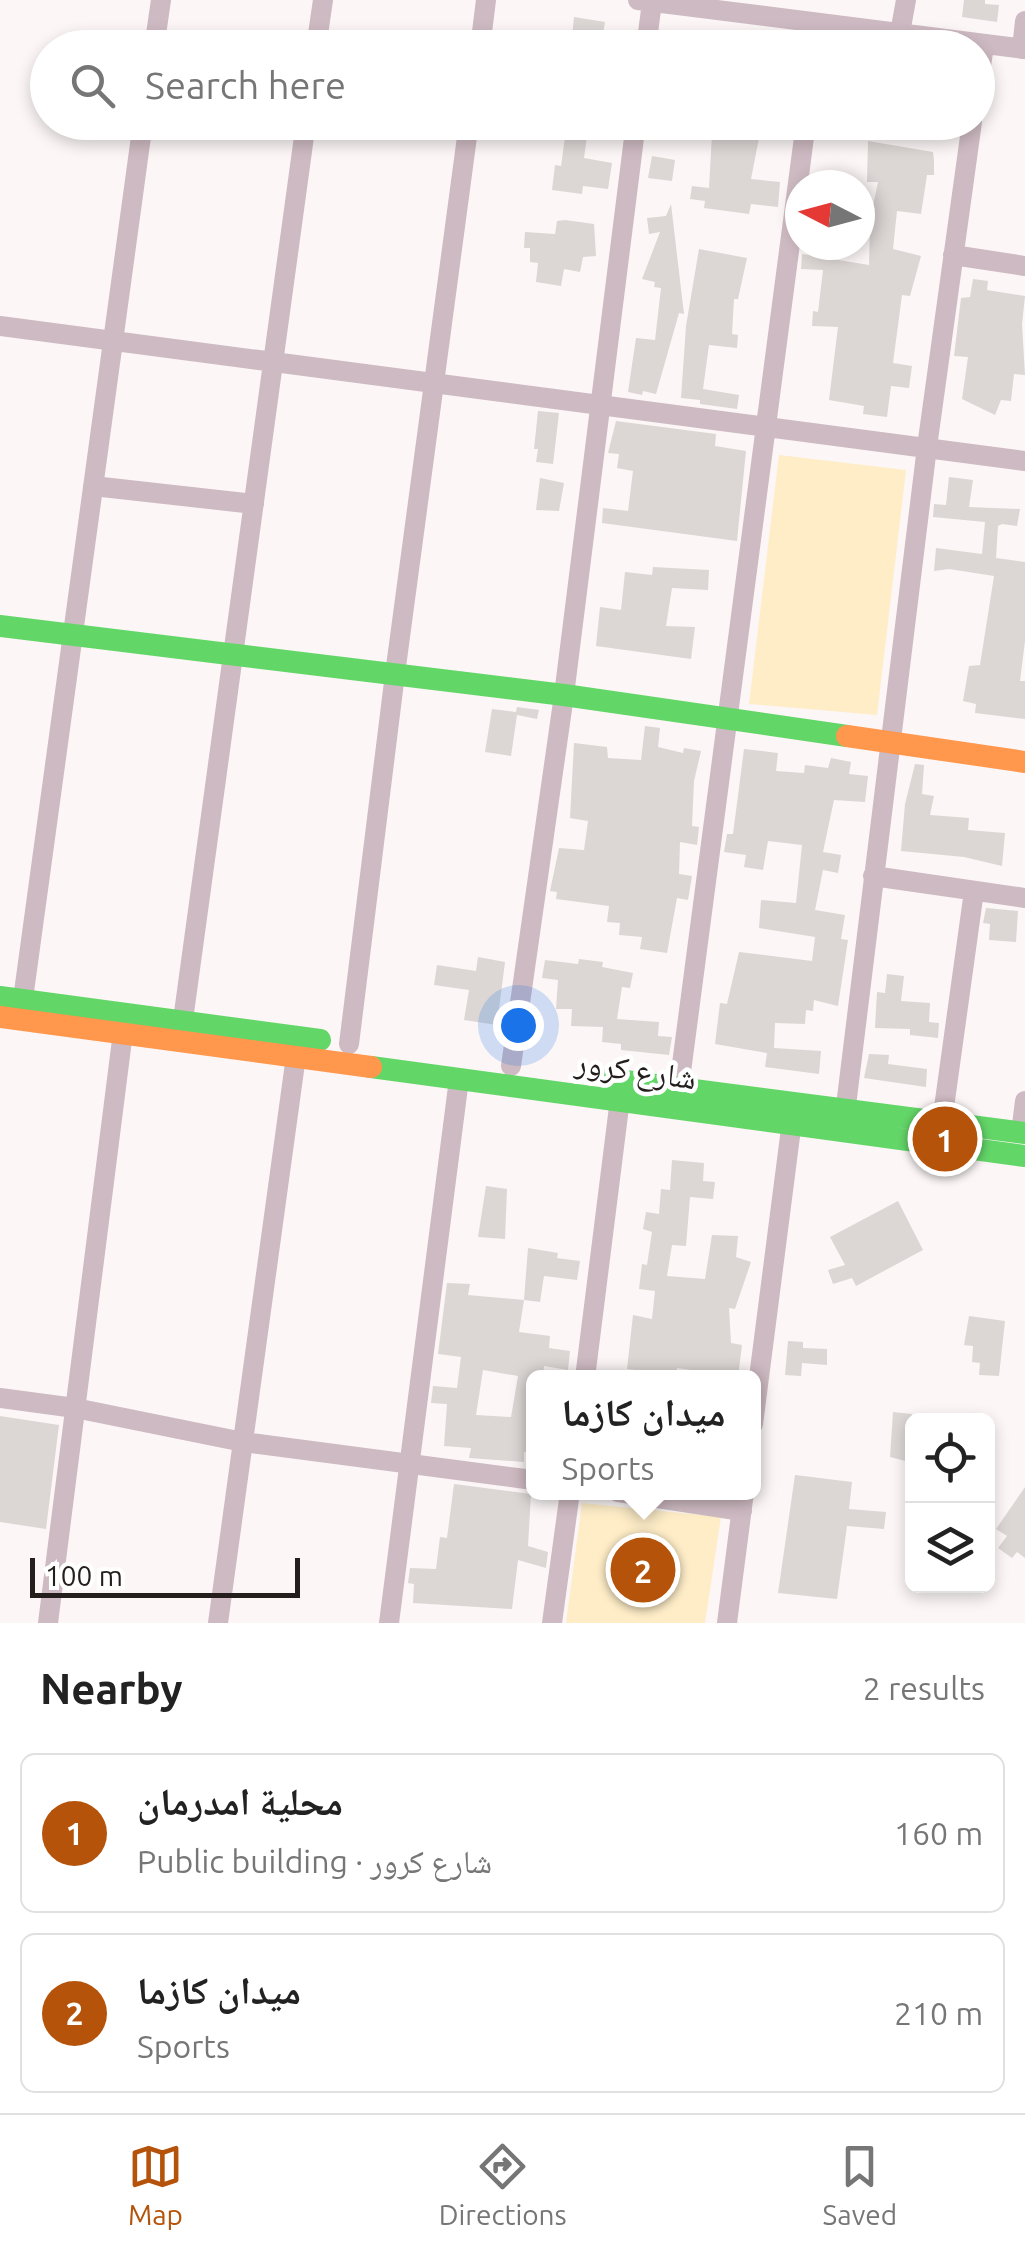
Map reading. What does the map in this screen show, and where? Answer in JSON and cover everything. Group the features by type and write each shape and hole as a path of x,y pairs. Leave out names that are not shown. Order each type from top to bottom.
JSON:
{"main road":[{"path":"0,626 564,695 1025,762"},
{"name":"شارع كرور","path":"12,998 511,1066 678,1098 990,1140 1024,1141"},
{"name":"شارع كرور","path":"0,1018 620,1100 678,1098"},
{"name":"شارع كرور","path":"844,1119 942,1122 990,1140"}],"street":[{"path":"157,30 161,0"},
{"path":"318,30 322,0"},
{"path":"482,30 486,0"},
{"path":"901,30 906,0"},
{"path":"645,30 644,1 768,8 820,23 876,30"},
{"path":"995,46 1024,49 1025,21"},
{"path":"819,30 820,23"},
{"path":"12,998 73,636 140,140"},
{"path":"183,1020 304,140"},
{"path":"349,1044 394,674 468,140"},
{"path":"511,1066 564,695 634,140"},
{"path":"678,1098 804,140"},
{"path":"844,1119 889,743 969,140"},
{"path":"953,255 1025,266"},
{"path":"0,326 1025,461"},
{"path":"93,486 254,504"},
{"path":"873,876 1025,898"},
{"path":"942,1122 974,890"},
{"path":"48,1623 122,1032"},
{"path":"218,1623 296,1056"},
{"path":"389,1623 459,1079"},
{"path":"586,1370 620,1100"},
{"path":"1024,1141 1025,1102"},
{"path":"760,1370 793,1112"},
{"path":"0,1398 75,1408 244,1442 526,1479"},
{"path":"552,1623 569,1500"},
{"path":"718,1500 743,1502 727,1623"}],"shaded area":[{"path":"779,455 906,470 877,715 749,704"},
{"path":"582,1503 721,1517 705,1623 566,1623"}],"building":[{"path":"964,0 999,5 997,22 962,17"},
{"path":"574,17 605,22 604,30 573,30"},
{"path":"565,140 586,140 584,158 612,163 608,189 583,186 582,194 552,190 555,165 561,166"},
{"path":"712,140 759,140 751,179 780,182 778,207 751,204 749,214 704,208 705,201 690,199 692,186 709,188"},
{"path":"868,141 933,152 934,175 927,175 921,214 897,211 893,249 921,256 910,296 902,295 893,363 912,366 909,388 891,386 887,417 863,414 864,406 829,400 838,327 812,326 813,311 818,312 823,270 801,269 802,260 869,265 869,260 875,260 878,182 875,170 867,170"},
{"path":"652,156 675,160 672,181 648,178"},
{"path":"671,204 684,314 679,313 656,394 643,391 642,395 628,392 636,338 655,340 661,288 642,279 660,232 649,234 647,218 666,216"},
{"path":"557,221 594,224 596,256 583,257 580,272 564,269 561,286 536,282 538,263 530,262 530,248 524,248 525,232 555,234"},
{"path":"699,249 747,258 738,299 734,299 732,334 738,335 737,348 709,345 703,389 739,395 737,409 681,398 686,326"},
{"path":"973,279 988,281 987,290 1025,296 1025,375 1014,374 1011,401 1001,400 995,415 962,399 968,357 954,356 961,298 970,297"},
{"path":"538,411 559,413 553,464 536,462"},
{"path":"616,421 716,434 715,446 746,451 737,541 602,523 603,508 628,511 633,471 617,468 619,454 608,453"},
{"path":"949,477 973,480 969,507 1020,509 1017,526 998,526 996,558 1025,562 1025,641 1020,681 1025,681 1025,719 975,713 976,704 963,701 969,666 980,665 994,576 949,569 934,571 936,548 982,554 985,522 933,517 934,504 946,505"},
{"path":"540,478 564,483 559,511 536,510"},
{"path":"653,567 709,570 708,590 672,588 666,626 695,627 691,659 596,646 600,607 621,610 625,572 652,575"},
{"path":"517,707 539,710 537,719 517,715 511,756 485,752 492,709 516,712"},
{"path":"645,726 660,728 658,747 683,753 684,748 701,751 694,781 692,826 699,827 697,845 680,842 679,874 692,876 688,900 677,898 667,953 640,949 642,937 619,935 620,923 607,922 609,906 556,899 557,892 550,891 559,848 584,850 588,821 570,818 574,743 607,747 608,758 641,760"},
{"path":"744,749 778,753 776,771 804,773 805,765 828,768 831,758 851,762 849,774 868,776 865,802 834,800 823,852 841,855 838,873 823,870 815,910 845,915 841,939 848,940 838,1006 814,1000 813,1011 806,1010 805,1024 775,1023 774,1048 821,1051 819,1074 765,1067 767,1053 715,1044 720,1003 727,1004 739,952 812,961 815,937 759,928 761,900 796,903 802,845 768,841 763,870 744,867 746,855 724,852 727,834 733,834"},
{"path":"915,764 924,765 922,794 934,796 930,815 969,818 968,830 1005,833 1002,866 964,857 901,851 905,804"},
{"path":"986,908 1018,911 1016,942 989,940 990,924 983,923"},
{"path":"478,957 505,962 497,1025 464,1020 469,990 434,985 437,965 476,971"},
{"path":"579,959 603,962 602,967 633,973 630,988 622,987 617,1019 659,1022 658,1036 672,1037 669,1055 621,1050 621,1044 602,1042 603,1027 571,1026 572,1009 556,1009 558,980 542,978 545,960 578,964"},
{"path":"887,974 904,976 901,1001 930,1003 929,1022 939,1023 938,1038 910,1035 910,1029 875,1028 877,992 885,993"},
{"path":"869,1054 889,1055 888,1064 927,1069 926,1087 864,1078"},
{"path":"672,1160 704,1163 703,1181 715,1182 713,1199 690,1197 686,1246 672,1245 667,1276 705,1279 712,1235 738,1236 736,1257 751,1262 735,1309 729,1308 731,1343 742,1345 739,1370 627,1369 633,1315 652,1319 655,1291 639,1289 652,1232 643,1229 646,1212 659,1214 661,1189 670,1190"},
{"path":"486,1186 507,1189 505,1239 478,1237"},
{"path":"898,1201 923,1250 856,1286 852,1278 833,1284 828,1270 845,1265 830,1237"},
{"path":"528,1248 580,1261 577,1280 544,1276 540,1302 524,1300"},
{"path":"447,1283 470,1284 468,1295 524,1300 519,1332 550,1336 549,1348 570,1351 568,1370 544,1366 544,1370 526,1370 524,1462 469,1458 471,1448 444,1446 447,1404 431,1403 433,1386 457,1388 461,1357 438,1354","holes":["483,1370 518,1376 511,1417 476,1415"]},
{"path":"969,1316 1005,1321 999,1376 979,1375 980,1363 972,1362 973,1346 964,1345"},
{"path":"788,1341 803,1342 803,1348 827,1349 827,1365 802,1363 801,1376 785,1375"},
{"path":"893,1412 905,1413 905,1461 890,1457"},
{"path":"0,1416 59,1425 46,1529 0,1522"},
{"path":"795,1475 852,1482 849,1509 886,1512 884,1529 847,1526 837,1599 778,1593"},
{"path":"454,1484 526,1493 526,1500 531,1500 528,1546 548,1552 546,1568 518,1560 512,1609 413,1603 414,1584 408,1583 410,1568 436,1569 440,1537 447,1538"},
{"path":"1025,1487 1025,1558 1017,1552 1012,1558 998,1548 1007,1536 996,1529"}],"traffic: fast":[{"path":"0,626 564,695 847,736"},
{"path":"0,997 320,1040"},
{"path":"371,1067 1025,1156"},
{"path":"610,1079 1025,1133"}],"traffic: slow":[{"path":"847,736 1025,762"},
{"path":"0,1017 371,1067"}],"place":[{"name":"محلية امدرمان","path":"945,1139"},
{"name":"ميدان كازما","path":"643,1570"}]}
